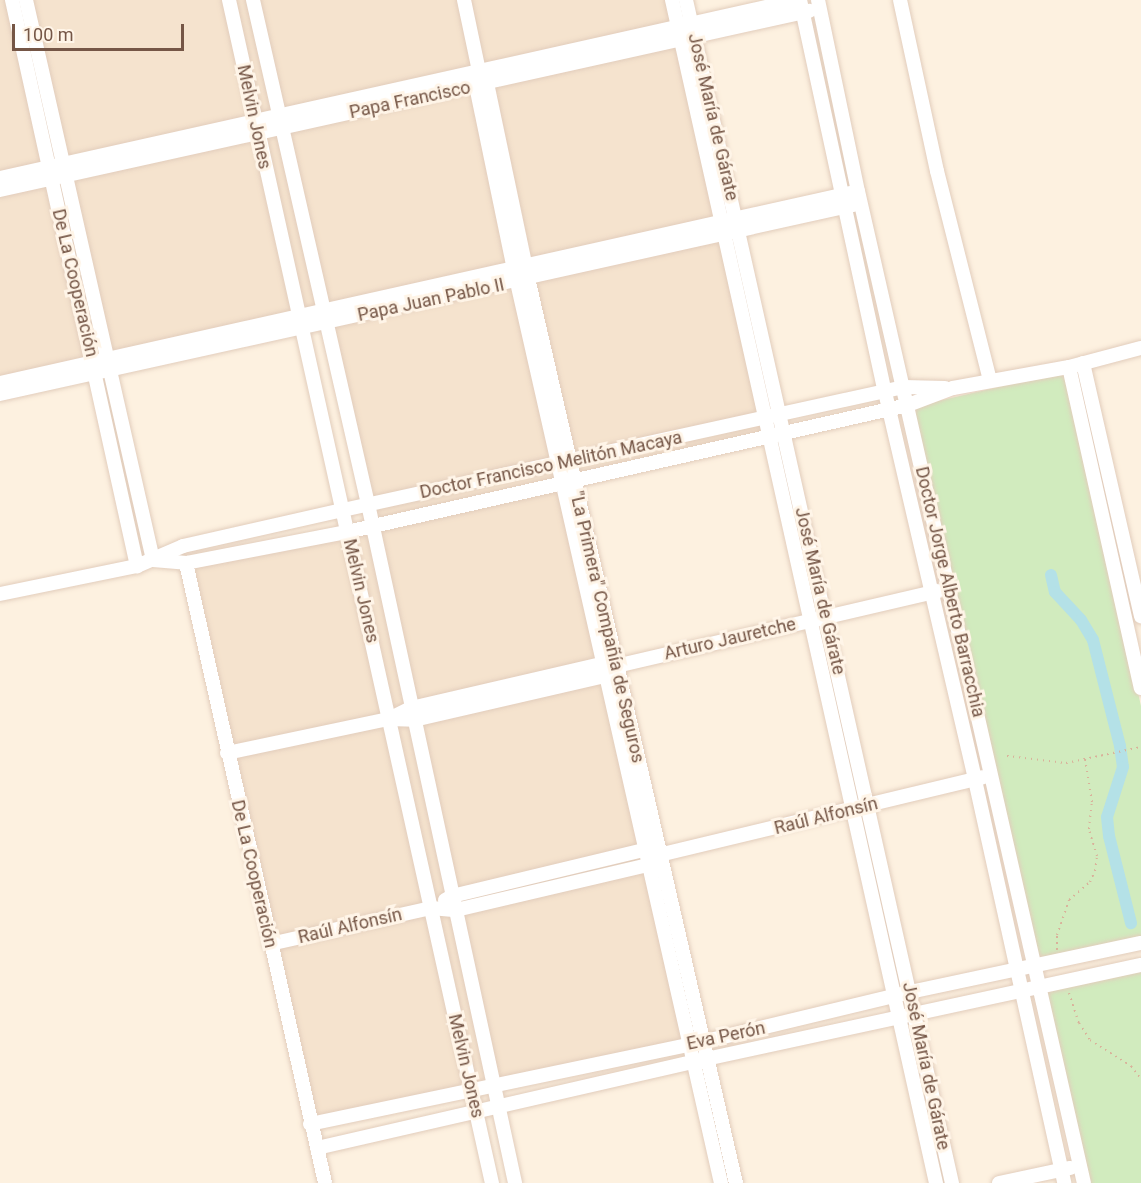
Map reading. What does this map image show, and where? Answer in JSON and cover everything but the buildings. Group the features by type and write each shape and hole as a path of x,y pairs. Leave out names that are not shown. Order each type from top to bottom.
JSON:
{"street":[{"name":"De La Cooperación","path":"12,0 58,172"},
{"name":"De La Cooperación","path":"26,0 58,172 101,366 137,566"},
{"name":"Melvin Jones","path":"229,0 492,1183"},
{"name":"Melvin Jones","path":"253,0 368,504 515,1183"},
{"name":"\"La Primera\" Compañía de Seguros","path":"464,0 521,274 564,462 603,670 644,850 695,1043"},
{"name":"José María de Gárate","path":"672,0 686,31 773,416 811,620 936,1183"},
{"name":"José María de Gárate","path":"686,0 686,31"},
{"path":"900,0 938,171 990,380"},
{"name":"Papa Francisco","path":"0,190 58,172 256,127 480,80 800,4 819,4"},
{"name":"Doctor Jorge Alberto Barracchia","path":"800,4 930,593 975,780 1063,1176"},
{"name":"Doctor Jorge Alberto Barracchia","path":"819,4 859,197 1036,964 1083,1183"},
{"name":"Papa Francisco","path":"0,178 58,172"},
{"name":"Papa Juan Pablo II","path":"0,383 101,366 859,197"},
{"name":"Doctor Francisco Melitón Macaya","path":"153,561 186,563 347,532 908,405 953,388 1076,365 1141,348"},
{"path":"1076,365 1126,547 1135,560 1141,615"},
{"path":"1076,365 1111,550 1141,688"},
{"name":"De La Cooperación","path":"101,366 153,561"},
{"name":"Papa Juan Pablo II","path":"0,394 101,366"},
{"name":"Doctor Francisco Melitón Macaya","path":"0,594 137,566 183,546 904,387 953,388"},
{"name":"José María de Gárate","path":"777,435 826,616 952,1183"},
{"name":"\"La Primera\" Compañía de Seguros","path":"568,482 616,666 659,855 721,1183"},
{"path":"1111,550 1141,544"},
{"path":"1114,564 1135,560"},
{"name":"De La Cooperación","path":"186,563 325,1183"},
{"name":"Arturo Jauretche","path":"227,753 412,714 949,589"},
{"name":"Raúl Alfonsín","path":"430,908 456,910 648,865 659,855 854,810 992,774"},
{"path":"644,850 659,855"},
{"name":"Raúl Alfonsín","path":"270,944 430,908 453,896 644,850"},
{"name":"Eva Perón","path":"310,1124 695,1043 910,992 1141,943"},
{"name":"Eva Perón","path":"317,1148 699,1061 1141,965"},
{"name":"\"La Primera\" Compañía de Seguros","path":"699,1061 736,1183"},
{"path":"999,1183 1063,1176 1080,1165"}],"path":[{"path":"1007,756 1066,763 1141,747"},
{"path":"1060,959 1057,935 1069,900 1090,882 1097,856 1089,829 1092,802 1085,759"},
{"path":"1066,981 1079,1023 1090,1040 1131,1066 1141,1079"}],"shaded area":[{"path":"0,0 672,0 770,436 574,481 688,1045 310,1124 186,563 372,526 324,312 0,383"}],"green space":[{"path":"1067,371 1141,706 1141,939 1038,961 912,407"},
{"path":"1141,969 1141,1183 1087,1183 1045,989"}],"waterway":[{"path":"1051,575 1055,592 1081,620 1093,640 1120,746 1123,767 1107,817 1109,836 1131,923"}]}
